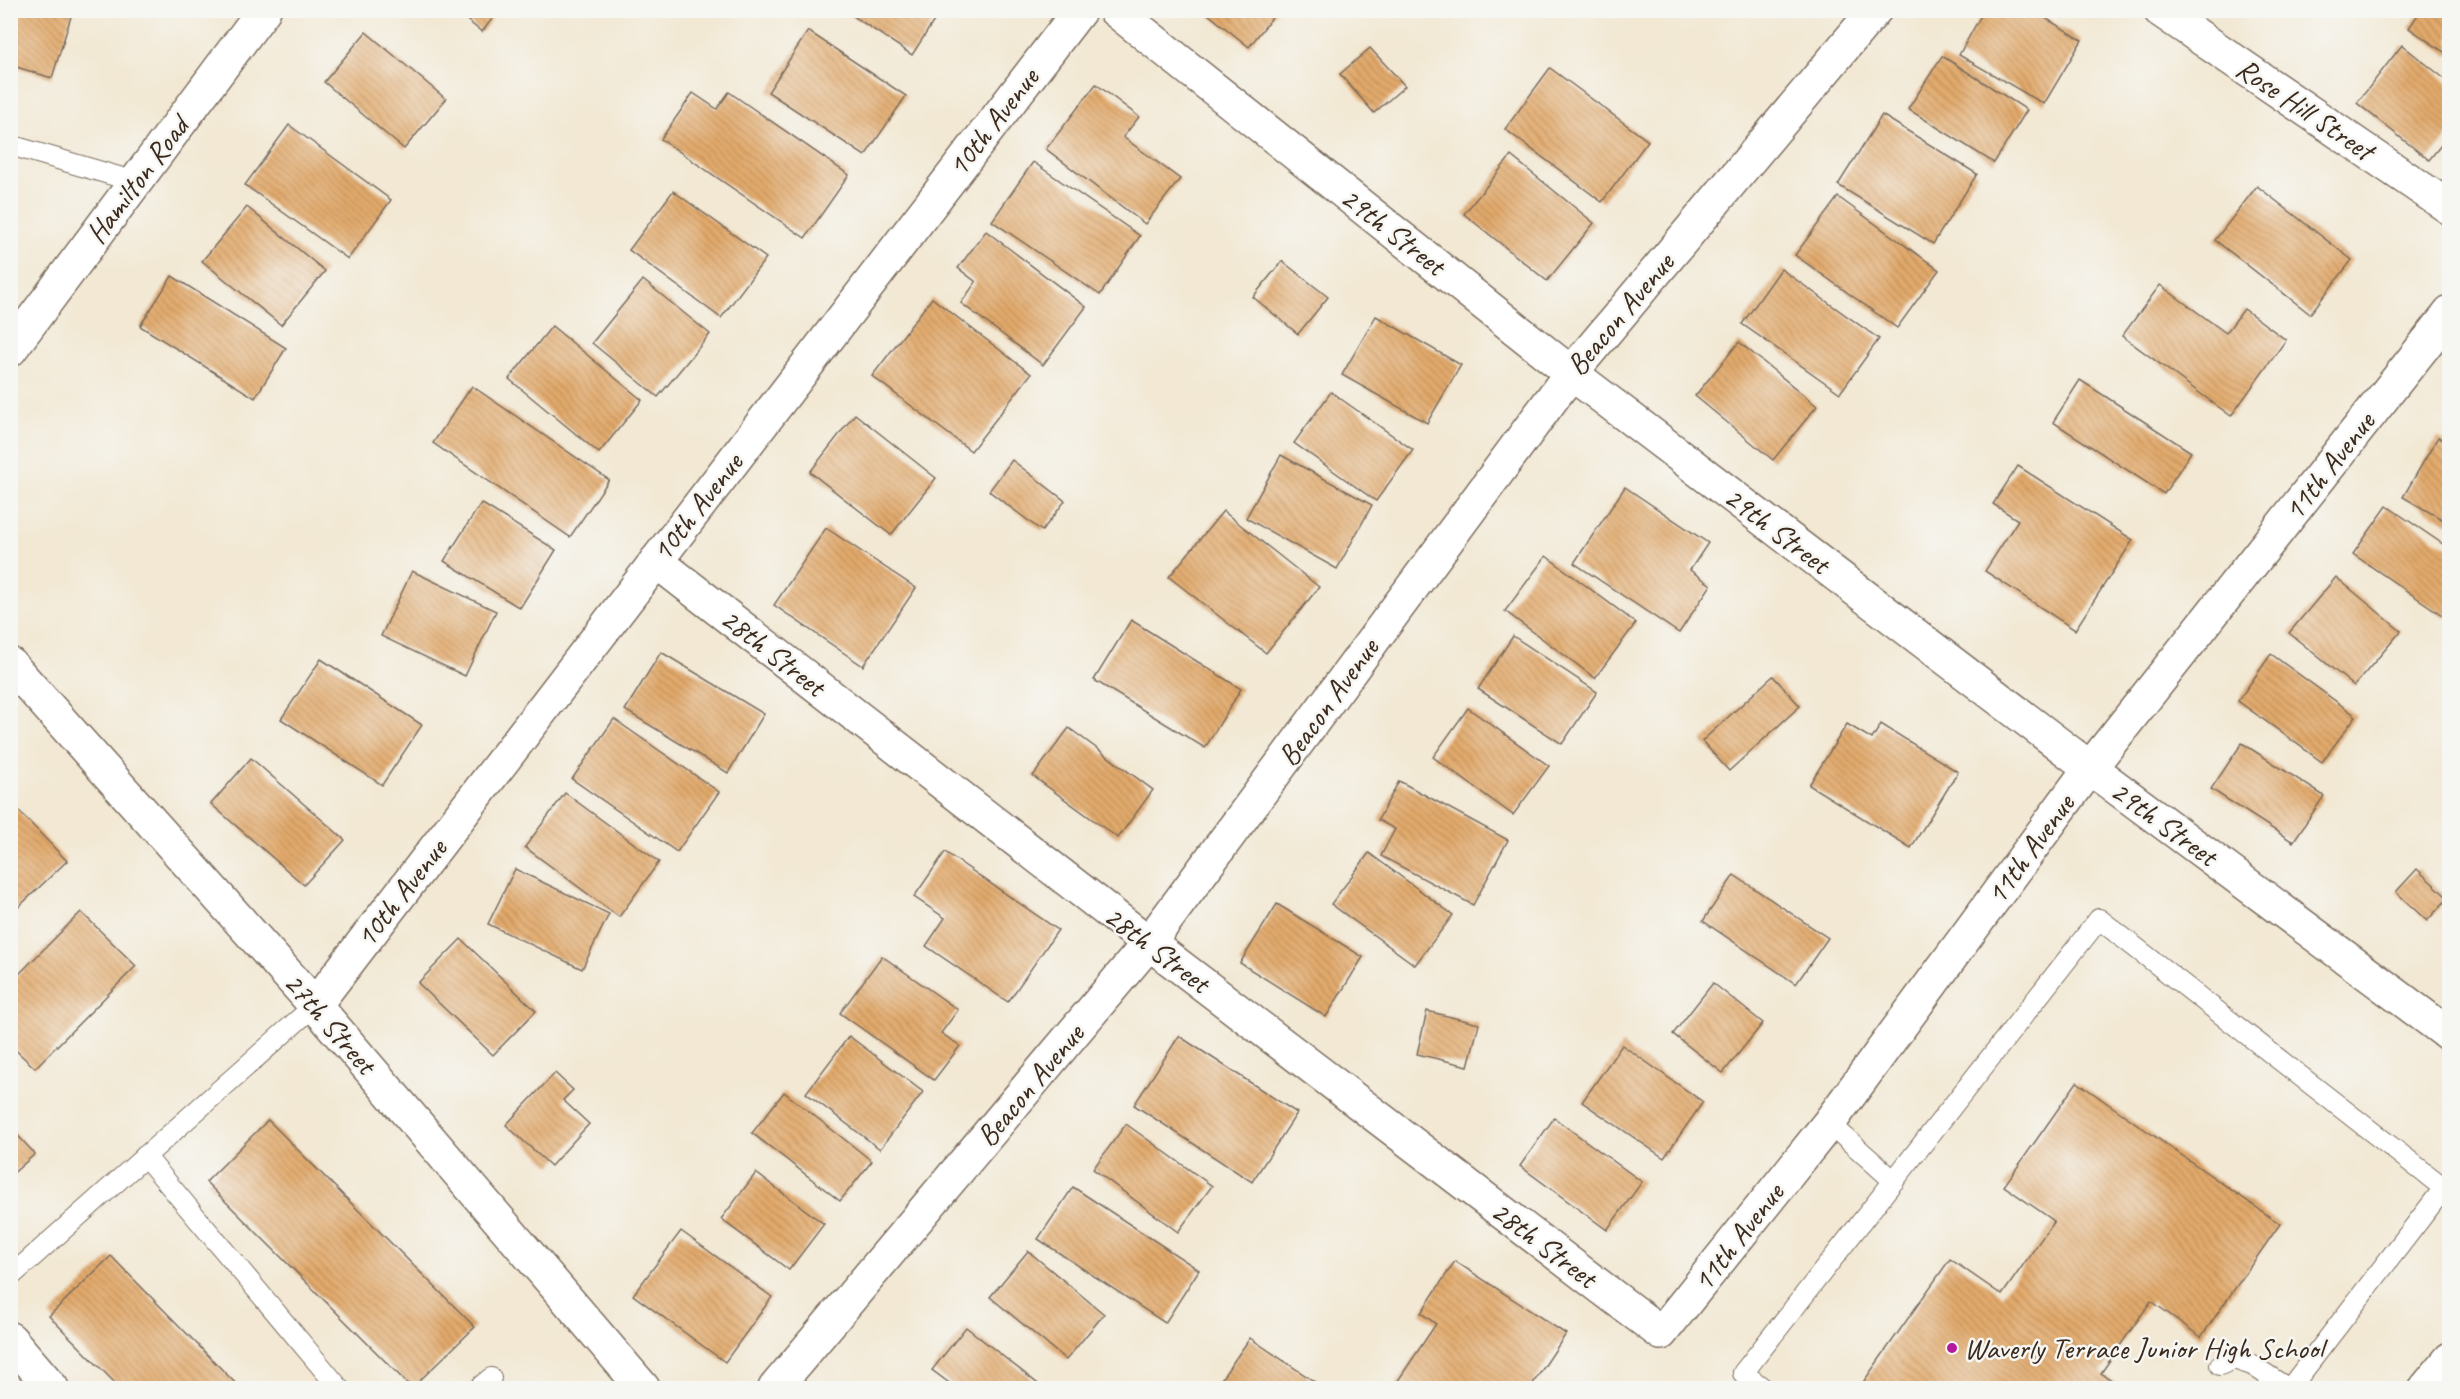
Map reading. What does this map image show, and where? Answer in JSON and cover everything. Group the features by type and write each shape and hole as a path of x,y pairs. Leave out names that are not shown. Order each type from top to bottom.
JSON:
{"street":[{"name":"Hamilton Road","path":"10,350 264,10"},
{"name":"10th Avenue","path":"315,1005 1080,10"},
{"name":"29th Street","path":"1115,10 1571,373 2090,768 2450,1035"},
{"name":"Beacon Avenue","path":"775,1389 1149,943 1571,373 1875,10"},
{"name":"Rose Hill Street","path":"2160,10 2450,208"},
{"name":"11th Avenue","path":"1661,1333 1828,1123 2090,768 2450,314"},
{"name":"28th Street","path":"656,561 1149,943 1661,1333"},
{"name":"27th Street","path":"10,664 315,1005 643,1389"},
{"path":"10,1339 52,1389"},
{"path":"2427,1389 2450,1359"}],"lane":[{"path":"10,145 136,182"},
{"path":"1763,1389 1743,1373 2099,919 2444,1188 2288,1389 2243,1362 2234,1359 2220,1365"},
{"path":"10,1277 315,1005"},
{"path":"1828,1123 1894,1181"},
{"path":"145,1156 339,1389"}],"building":[{"path":"10,10 73,10 52,78 10,65"},
{"path":"454,10 499,10 482,32"},
{"path":"844,10 941,10 912,55"},
{"path":"1203,10 1278,10 1249,47"},
{"path":"1984,10 2032,10 2082,40 2044,104 1959,55"},
{"path":"2421,10 2450,10 2450,56 2409,28"},
{"path":"808,31 906,96 865,156 768,92"},
{"path":"366,32 446,99 404,149 324,82"},
{"path":"2402,45 2450,83 2450,134 2429,160 2357,103"},
{"path":"1370,48 1405,86 1374,113 1340,74"},
{"path":"1942,56 2027,110 1994,163 1908,109"},
{"path":"1550,68 1648,141 1602,202 1505,129"},
{"path":"1096,84 1139,117 1123,137 1180,179 1145,224 1046,149"},
{"path":"729,92 849,175 805,238 661,139 693,93 717,109"},
{"path":"1882,115 1977,174 1933,244 1838,185"},
{"path":"289,125 391,200 348,259 245,185"},
{"path":"1511,156 1594,223 1547,281 1464,214"},
{"path":"1033,162 1140,236 1100,295 992,221"},
{"path":"2257,186 2352,260 2310,314 2215,240"},
{"path":"673,191 766,258 721,318 629,250"},
{"path":"1838,197 1939,270 1897,328 1795,255"},
{"path":"247,207 325,271 281,325 202,261"},
{"path":"986,231 1086,307 1043,365 961,303 976,282 958,268"},
{"path":"1282,261 1328,297 1298,334 1253,297"},
{"path":"1781,269 1879,339 1840,393 1742,324"},
{"path":"172,276 286,348 255,398 140,326"},
{"path":"643,280 710,334 658,397 592,343"},
{"path":"2160,285 2226,333 2244,309 2286,340 2231,416 2122,336"},
{"path":"932,298 1031,374 971,451 872,376"},
{"path":"1376,316 1461,365 1427,423 1342,375"},
{"path":"552,326 642,400 599,453 509,379"},
{"path":"1739,342 1817,406 1773,460 1695,396"},
{"path":"2080,380 2191,452 2164,494 2053,422"},
{"path":"472,386 609,480 570,537 433,443"},
{"path":"1331,392 1413,450 1376,501 1294,443"},
{"path":"855,414 936,478 891,535 810,472"},
{"path":"2438,437 2450,444 2450,524 2403,497"},
{"path":"1281,455 1372,505 1337,569 1246,518"},
{"path":"1012,460 1065,501 1042,531 989,491"},
{"path":"2018,466 2133,540 2075,630 1985,571 2018,520 1993,504"},
{"path":"1625,487 1708,543 1690,570 1711,585 1679,633 1574,563"},
{"path":"481,503 556,550 520,608 444,561"},
{"path":"2387,506 2450,549 2450,611 2445,617 2353,554"},
{"path":"1223,511 1319,587 1266,653 1169,577"},
{"path":"826,528 916,588 863,666 774,605"},
{"path":"1546,556 1636,623 1595,678 1505,611"},
{"path":"412,571 496,611 465,676 381,636"},
{"path":"2336,577 2401,631 2354,686 2289,633"},
{"path":"1131,620 1241,689 1205,748 1094,680"},
{"path":"1513,636 1597,692 1562,744 1478,689"},
{"path":"661,652 764,714 728,773 625,710"},
{"path":"2271,654 2356,716 2322,762 2238,701"},
{"path":"321,659 422,725 382,785 281,719"},
{"path":"1773,676 1800,706 1729,771 1702,741"},
{"path":"1468,708 1549,766 1513,815 1433,757"},
{"path":"614,719 719,792 677,852 572,779"},
{"path":"1847,724 1872,739 1881,724 1958,772 1911,848 1809,785"},
{"path":"1069,728 1153,790 1118,838 1033,776"},
{"path":"2242,743 2324,796 2293,842 2211,789"},
{"path":"251,758 345,840 304,885 211,804"},
{"path":"1399,781 1508,840 1473,905 1381,856 1395,829 1378,820"},
{"path":"565,793 659,862 619,917 525,847"},
{"path":"14,806 67,861 10,915 10,810"},
{"path":"945,852 1058,930 1008,1002 926,946 945,918 914,897"},
{"path":"1369,853 1453,915 1415,965 1331,904"},
{"path":"515,869 609,914 582,969 488,924"},
{"path":"2417,869 2448,898 2427,921 2396,892"},
{"path":"1734,875 1828,938 1796,984 1703,921"},
{"path":"1277,904 1363,957 1326,1017 1240,963"},
{"path":"81,912 136,966 35,1068 10,1045 10,983"},
{"path":"461,939 536,1011 493,1055 418,983"},
{"path":"882,956 958,1010 941,1033 960,1046 934,1080 840,1013"},
{"path":"1713,983 1763,1023 1723,1073 1673,1034"},
{"path":"1427,1011 1479,1024 1468,1066 1417,1054"},
{"path":"849,1036 923,1092 880,1149 806,1093"},
{"path":"1179,1036 1297,1113 1252,1182 1134,1105"},
{"path":"1622,1045 1703,1102 1664,1158 1582,1102"},
{"path":"555,1073 573,1090 563,1100 589,1124 551,1166 506,1125"},
{"path":"2077,1082 2280,1224 2201,1337 2151,1301 2101,1373 2123,1388 1859,1388 1950,1259 2002,1295 2054,1221 2004,1186"},
{"path":"784,1092 872,1161 840,1201 752,1133"},
{"path":"1554,1118 1642,1182 1607,1230 1520,1166"},
{"path":"268,1120 475,1327 412,1388 206,1182"},
{"path":"1126,1124 1212,1186 1178,1232 1093,1169"},
{"path":"10,1127 35,1154 10,1176"},
{"path":"756,1173 824,1224 789,1270 721,1219"},
{"path":"1073,1187 1199,1270 1165,1323 1038,1239"},
{"path":"681,1231 772,1297 725,1362 633,1295"},
{"path":"1028,1251 1104,1314 1066,1360 990,1297"},
{"path":"111,1256 240,1388 120,1388 49,1316"},
{"path":"1455,1261 1566,1334 1530,1388 1393,1388 1436,1324 1421,1313"},
{"path":"966,1327 1038,1384 1035,1388 956,1388 932,1370"},
{"path":"1250,1338 1324,1388 1215,1388"}],"place":[{"name":"Waverly Terrace Junior High School","path":"1952,1348"}]}
